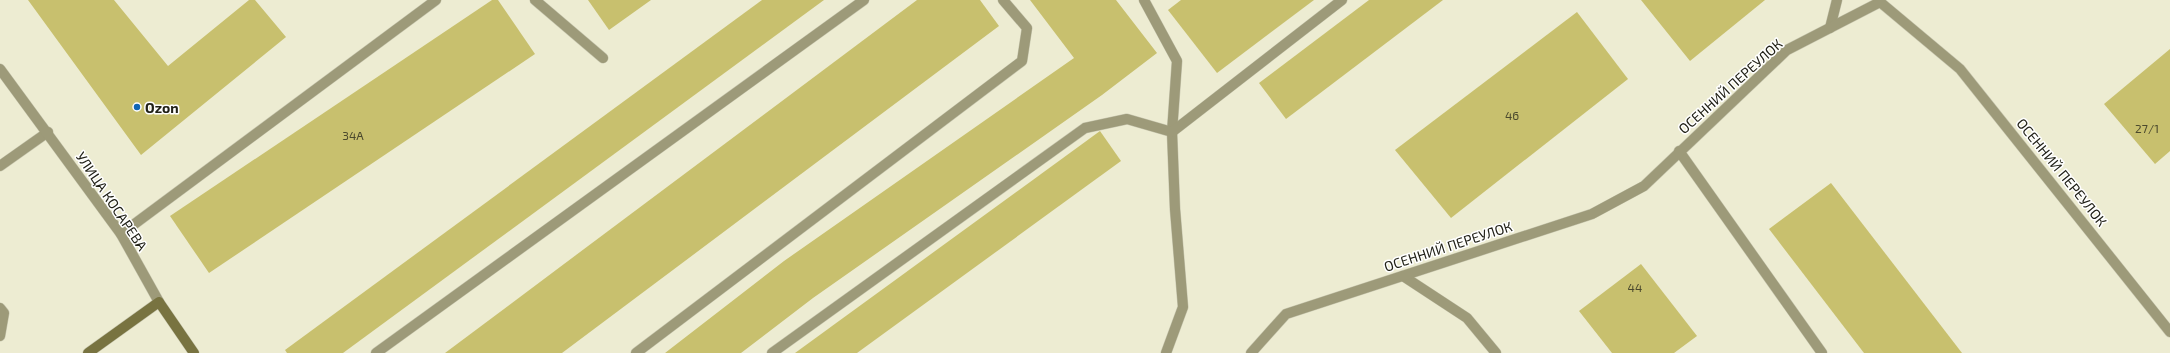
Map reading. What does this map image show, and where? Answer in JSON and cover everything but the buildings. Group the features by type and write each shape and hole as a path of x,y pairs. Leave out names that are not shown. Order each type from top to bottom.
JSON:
{"street":[{"path":"121,234 436,0"},
{"path":"534,0 603,58"},
{"path":"376,353 864,0"},
{"path":"636,353 1022,61 1027,28 1003,0"},
{"path":"1172,132 1342,0"},
{"path":"1830,28 1837,0"},
{"path":"1147,1 1177,61 1172,132 1176,209 1184,307 1166,353"},
{"name":"ОСЕННИЙ ПЕРЕУЛОК","path":"1251,353 1286,314 1592,214 1644,186 1787,50 1883,1 1960,69 2170,332"},
{"name":"УЛИЦА КОСАРЕВА","path":"0,68 121,234 159,302 194,353"},
{"path":"772,353 1085,128 1127,119 1172,132"},
{"path":"0,166 48,132"},
{"path":"1680,151 1822,353"},
{"path":"1403,276 1467,318 1496,353"},
{"path":"88,353 159,302"},
{"path":"0,308 4,313 0,336"}],"place":[{"name":"Ozon","path":"137,107"}]}
